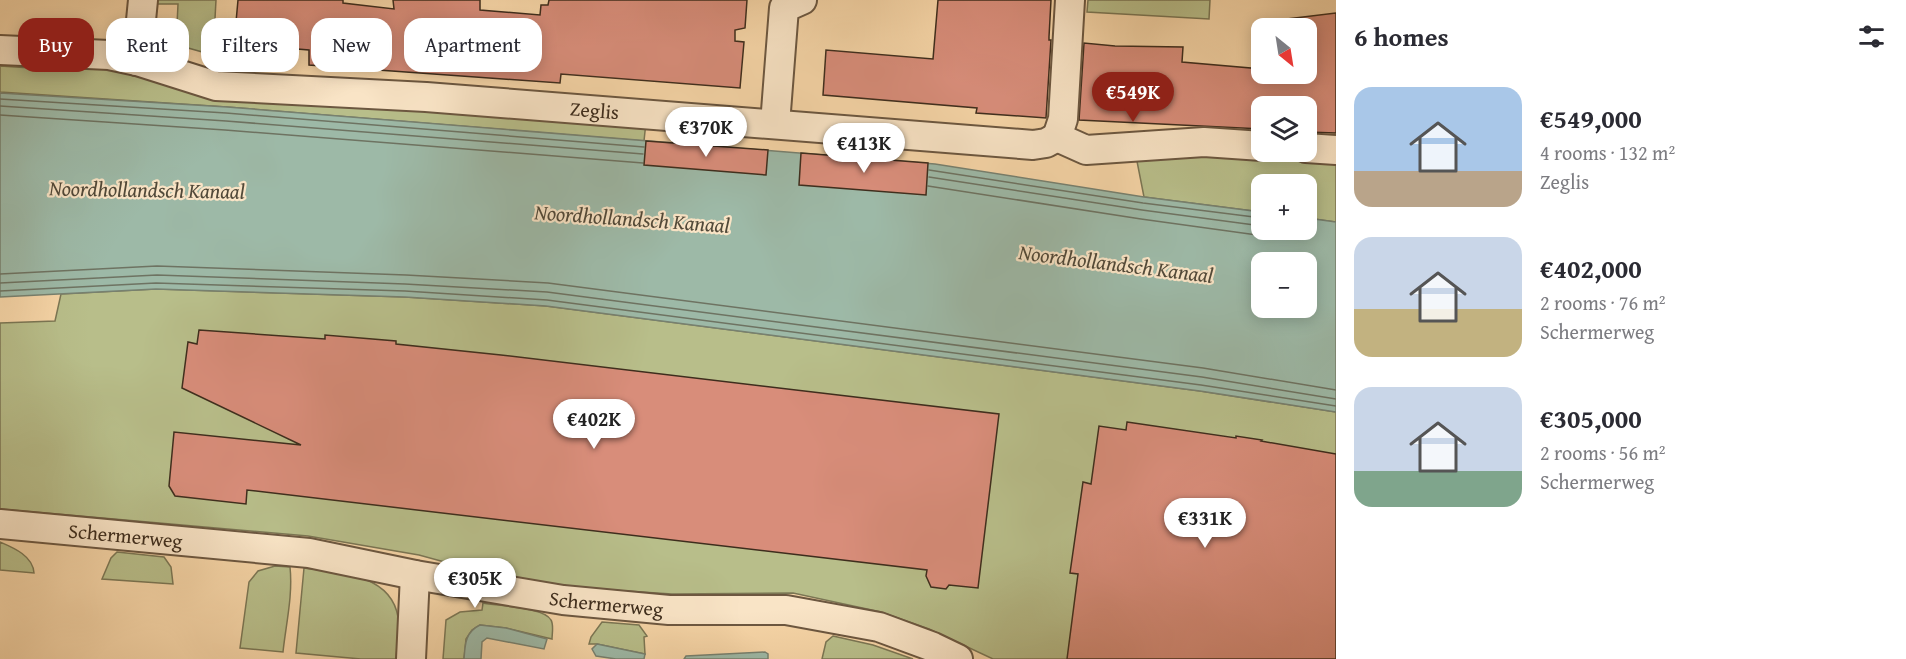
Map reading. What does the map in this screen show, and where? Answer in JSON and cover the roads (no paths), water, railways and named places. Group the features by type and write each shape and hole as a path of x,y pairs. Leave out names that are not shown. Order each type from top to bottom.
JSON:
{"street":[{"path":"141,18 143,0"},
{"path":"1070,0 1063,119 1057,137 1086,150 1204,142 1251,145"},
{"path":"775,124 787,3"},
{"name":"Zeglis","path":"0,50 106,55"},
{"name":"Zeglis","path":"170,72 216,86 426,98 1033,145 1046,143 1057,137"},
{"path":"1317,149 1336,150"},
{"name":"Schermerweg","path":"0,525 309,553 550,599 669,610 786,610 879,627 958,659"},
{"path":"411,659 415,574"}],"water":[{"name":"Noordhollandsch Kanaal","path":"0,93 227,107 935,164 1144,197 1251,211 1251,240 1317,240 1317,219 1336,222 1336,412 1200,391 546,306 405,297 156,289 0,297"},
{"path":"480,625 506,628 547,639 544,649 487,638 482,642 481,659 464,659 469,635"},
{"path":"597,644 645,654 644,659 596,656 592,649"},
{"path":"765,652 768,654 768,659 684,659 686,656"}]}
